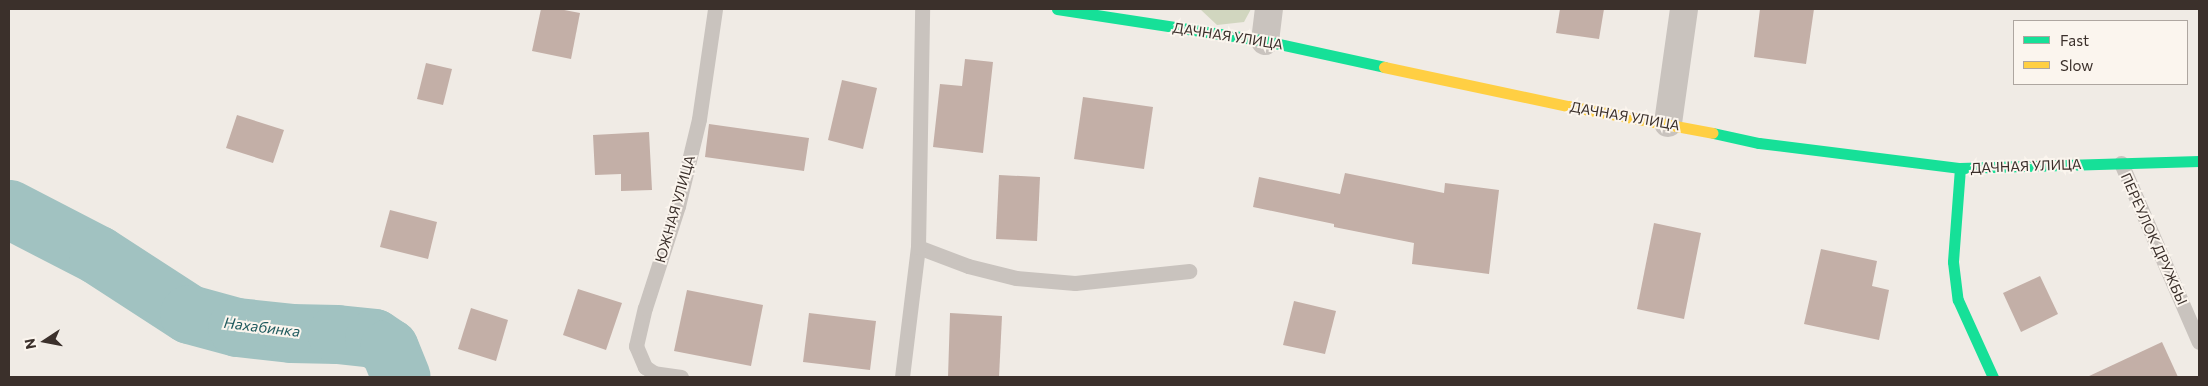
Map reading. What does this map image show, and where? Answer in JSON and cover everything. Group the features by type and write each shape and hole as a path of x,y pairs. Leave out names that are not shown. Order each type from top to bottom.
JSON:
{"street":[{"name":"ДАЧНАЯ УЛИЦА","path":"1057,9 1264,41 1568,106 1668,123 1759,143 1960,168 2199,161"},
{"path":"1264,41 1269,9"},
{"path":"1668,123 1684,9"},
{"path":"1960,168 1953,262 1958,300 1993,377"}],"lane":[{"name":"ЮЖНАЯ УЛИЦА","path":"681,377 654,373 645,368 636,346 645,308 678,206 699,119 715,9"},
{"path":"902,377 918,247 922,9"},
{"name":"ПЕРЕУЛОК ДРУЖБЫ","path":"2121,163 2199,342"},
{"path":"918,247 968,266 1016,278 1075,283 1189,271"}],"green space":[{"path":"1200,9 1251,9 1244,22 1217,25"}],"building":[{"path":"541,9 559,9 580,13 571,59 532,51"},
{"path":"1560,9 1604,9 1599,39 1556,33"},
{"path":"1760,9 1814,9 1806,64 1754,57"},
{"path":"965,59 993,62 983,153 933,147 940,84 962,86"},
{"path":"426,63 452,69 443,105 417,99"},
{"path":"842,80 877,88 863,149 828,140"},
{"path":"1083,97 1153,107 1144,169 1074,159"},
{"path":"237,115 284,130 273,163 226,148"},
{"path":"709,124 809,138 804,171 705,157"},
{"path":"649,132 652,190 621,191 621,174 595,175 593,135"},
{"path":"1345,173 1444,193 1445,183 1499,190 1489,274 1412,264 1414,243 1334,227 1334,224 1253,207 1259,177 1340,194"},
{"path":"999,175 1040,177 1037,241 996,239"},
{"path":"390,210 437,222 428,259 380,247"},
{"path":"1654,223 1701,233 1684,319 1637,309"},
{"path":"1821,249 1877,261 1872,286 1889,290 1879,340 1804,324"},
{"path":"2040,276 2058,314 2021,332 2003,293"},
{"path":"578,289 622,303 606,350 563,335"},
{"path":"687,290 763,305 751,366 674,351"},
{"path":"1294,301 1336,311 1325,354 1283,345"},
{"path":"471,308 508,320 496,361 458,349"},
{"path":"809,313 876,321 870,370 803,362"},
{"path":"950,313 1002,316 999,377 948,377"},
{"path":"2162,342 2178,377 2087,377"}],"waterway":[{"name":"Нахабинка","path":"9,209 98,255 189,314 237,327 291,333 337,334 374,338 389,348 401,377"}],"traffic: fast":[{"path":"1057,9 1265,41 1384,67"},
{"path":"1713,133 1759,143 1960,168 2199,161"},
{"path":"1960,168 1953,262 1958,300 1993,377"}],"traffic: slow":[{"path":"1384,67 1568,106 1713,133"}]}
